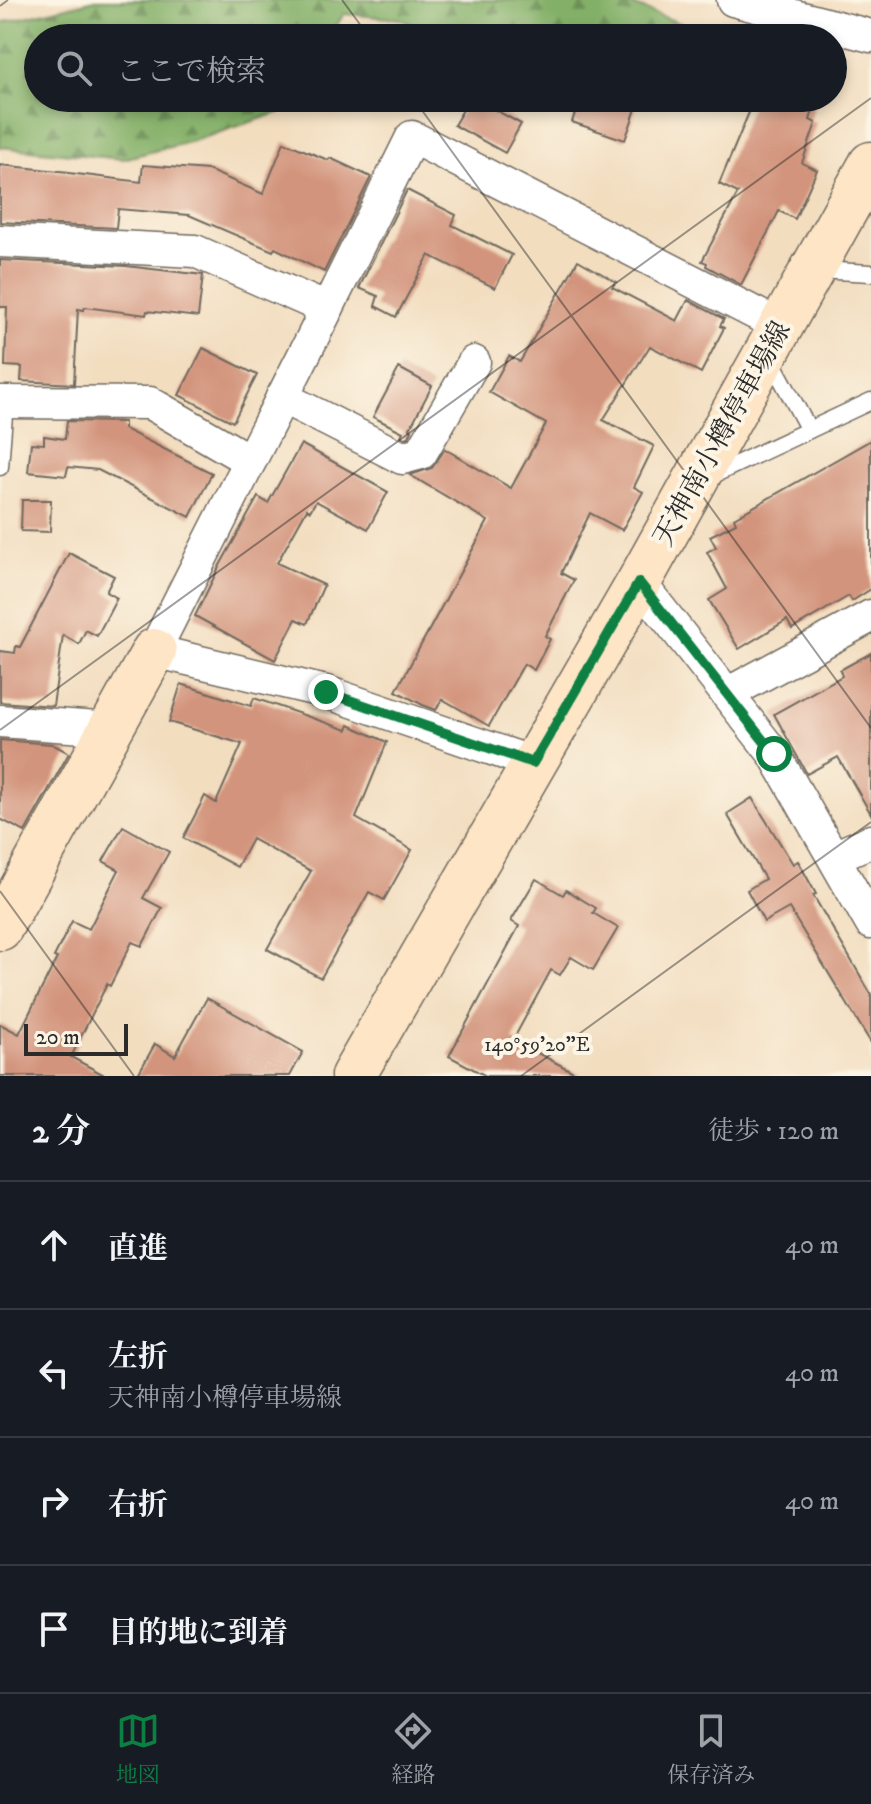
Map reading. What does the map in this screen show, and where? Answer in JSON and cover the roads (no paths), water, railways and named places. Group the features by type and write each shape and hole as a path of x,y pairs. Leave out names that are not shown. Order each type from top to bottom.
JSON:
{"main road":[{"name":"天神南小樽停車場線","path":"353,1076 639,582 871,164"},
{"path":"0,928 154,651"}],"street":[{"path":"750,3 827,24"},
{"path":"847,29 871,36"},
{"path":"533,763 326,692 154,651 412,137 773,339"},
{"path":"0,241 195,251 327,309"},
{"path":"282,397 402,458 421,453 474,362"},
{"path":"2,402 150,403 250,461"},
{"path":"639,582 774,754 871,923"},
{"path":"727,694 871,616"},
{"path":"0,721 112,729"},
{"path":"834,857 871,841"}],"lane":[{"path":"812,269 871,273"},
{"path":"773,339 809,430"},
{"path":"693,485 871,401"},
{"path":"0,467 2,402"}]}
